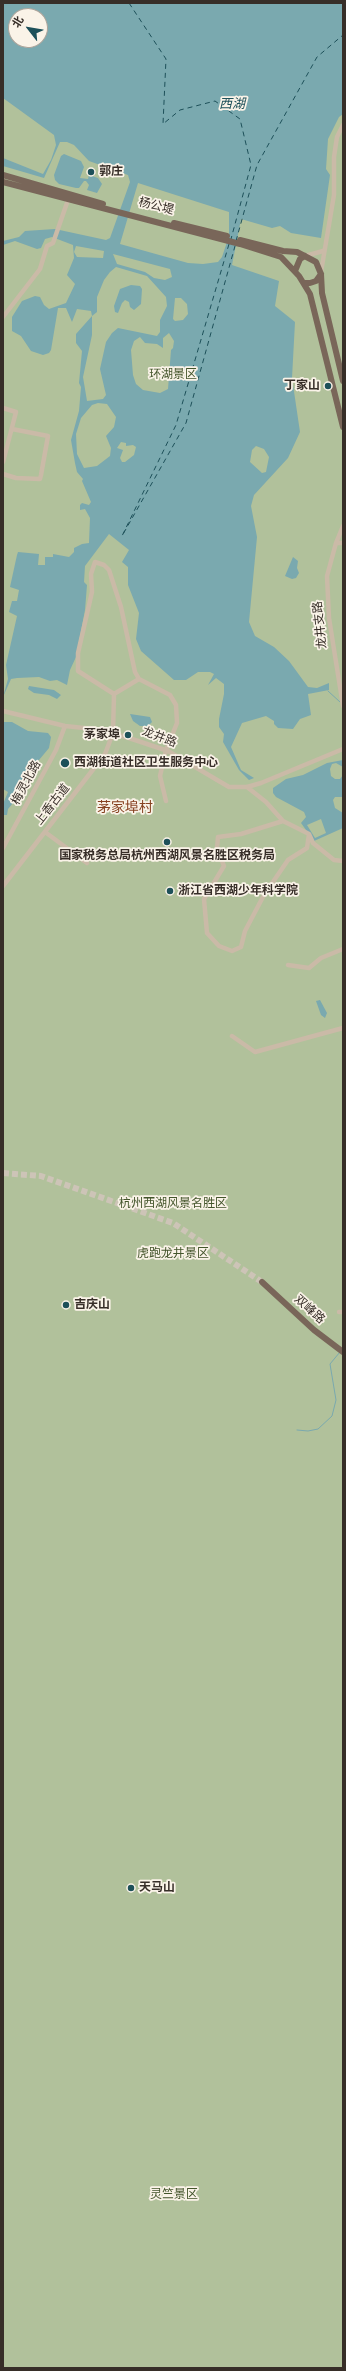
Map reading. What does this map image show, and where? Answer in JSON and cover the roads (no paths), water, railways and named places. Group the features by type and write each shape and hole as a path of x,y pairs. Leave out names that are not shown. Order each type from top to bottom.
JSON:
{"main road":[{"name":"杨公堤","path":"3,175 137,215 241,242 305,256 316,262 321,274"},
{"name":"杨公堤","path":"3,182 68,200 116,209"},
{"name":"杨公堤","path":"241,242 281,257 304,283 310,294 343,427"},
{"path":"294,271 300,260 305,256"},
{"path":"304,283 316,281 321,274"},
{"path":"321,274 322,293 343,381"},
{"name":"双峰路","path":"262,1282 314,1330 342,1351"}],"street":[{"path":"321,274 323,251 328,236 334,195 333,165 337,137 343,125"},
{"path":"3,317 40,269 47,246 53,243 68,200"},
{"path":"305,256 323,251"},
{"path":"3,408 16,412 3,462"},
{"path":"3,474 16,478 40,479 41,475 48,436 12,429"},
{"name":"龙井支路","path":"342,703 329,618 327,576 336,543 343,526"},
{"path":"336,543 343,543"},
{"path":"114,694 78,672 78,653 92,592 91,574 95,562 104,565 108,570 121,607 132,667 139,679 167,692 174,698 177,723 166,750 160,780 166,801"},
{"path":"114,694 139,679"},
{"path":"113,733 114,694"},
{"name":"龙井路","path":"3,711 65,726 113,733 166,750 189,762 221,784 229,787 247,787 343,749"},
{"name":"梅灵北路","path":"3,848 56,750 65,726"},
{"name":"上香古道","path":"3,886 105,754 113,733"},
{"path":"247,787 262,797 283,821 309,834 317,846 334,860 343,861"},
{"path":"283,821 241,834 218,836 217,848 224,866 204,899 207,933 218,946 232,951 241,948 245,931 264,895 288,860 307,848 309,834"},
{"path":"45,832 87,863"},
{"path":"288,964 310,968 321,958 343,949"},
{"path":"232,1036 255,1052 343,1028"}],"water":[{"name":"西湖","path":"3,3 343,3 343,114 339,117 328,139 326,169 330,175 321,238 291,233 280,226 272,228 241,219 232,265 279,281 275,306 295,322 292,378 300,432 288,458 254,495 251,506 257,537 249,622 255,636 274,647 289,661 308,687 317,688 329,683 329,690 308,694 311,715 300,719 293,729 278,728 274,724 274,721 266,716 242,723 231,747 241,770 254,778 249,780 239,770 223,742 224,734 219,727 224,684 216,678 208,685 214,674 210,672 198,672 186,680 174,680 141,651 136,639 139,613 128,585 128,567 122,562 129,550 109,534 85,566 84,582 87,585 85,610 76,657 70,670 67,685 57,680 50,681 39,677 11,679 3,697 8,679 6,665 17,616 9,612 12,601 17,601 19,590 10,587 18,552 39,554 38,565 45,565 45,557 53,557 53,554 69,557 74,552 74,548 82,544 89,543 90,518 85,509 80,510 80,505 82,503 89,505 91,502 82,481 83,479 77,472 71,440 79,411 81,387 79,383 82,351 76,343 76,334 92,316 91,311 77,309 72,322 66,308 58,308 51,350 49,353 43,355 31,351 21,336 12,331 12,317 22,301 35,296 40,297 44,305 49,309 66,303 75,284 67,275 74,258 73,245 52,237 45,239 41,248 37,249 15,241 3,245 3,241 19,237 25,231 55,229 106,240 110,238 130,182 128,175 89,161 74,145 67,142 60,142 44,178 3,166 3,158 43,174 51,160 56,145 54,135 3,98","holes":["138,183 229,212 229,236 222,257 218,262 203,264 188,263 120,244","76,246 104,251 103,258 77,257 74,252","113,254 170,269 172,277 165,280 154,278 145,272 117,264","116,267 147,276 166,297 167,306 160,320 160,332 157,336 118,328 112,333 106,342 100,369 106,395 103,399 87,401 83,377 92,335 92,316 97,312 97,297 104,280","175,298 181,298 187,304 188,314 183,320 175,321 173,319","169,333 174,341 173,348 171,350 168,389 160,393 143,390 136,384 133,375 131,350 134,341 140,337 145,343 157,344 163,348 163,338","98,403 107,404 116,417 114,427 106,436 111,448 110,456 97,466 84,468 77,454 76,434 81,418 92,405","121,442 126,443 126,446 133,445 136,447 134,455 125,462 122,462 120,458 123,450 117,448","256,446 264,449 269,457 266,472 262,473 250,462 252,450"]},
{"path":"64,154 81,161 84,167 80,178 88,179 89,175 98,178 102,184 97,193 87,190 89,185 86,181 84,181 79,188 76,188 59,184 55,180 54,175 61,156"},
{"path":"131,285 140,286 142,289 141,304 134,310 130,307 129,302 125,300 122,303 118,313 115,312 114,306 120,289"},
{"path":"293,557 298,561 297,568 299,573 296,578 292,579 285,576"},
{"path":"29,686 54,690 61,695 57,699 49,695 34,693 28,689"},
{"path":"130,714 150,717 152,722 148,726 140,726 133,721"},
{"path":"3,722 12,722 28,731 48,733 51,737 49,748 29,772 23,791 8,809 7,815 4,815 3,804 8,792 3,789"},
{"path":"343,760 343,767 336,763 332,764 330,769 331,776 335,779 340,779 343,775 343,797 335,797 333,800 335,808 343,813 343,828 314,841 301,823 306,817 304,812 276,797 273,793 273,788 286,779 303,775 327,763","holes":["321,819 326,833 315,838 307,825"]},
{"path":"320,1000 327,1013 325,1018 321,1015 316,1001"}],"waterway":[{"path":"328,691 340,702"},
{"path":"297,1430 308,1431 318,1429 332,1416 336,1400 330,1364 340,1352"}],"tunnel":[{"path":"3,1173 41,1176 173,1223 262,1282"}],"place":[{"name":"郭庄","path":"91,172"},
{"name":"丁家山","path":"328,386"},
{"name":"茅家埠","path":"128,735"},
{"name":"西湖街道社区卫生服务中心","path":"65,763"},
{"name":"国家税务总局杭州西湖风景名胜区税务局","path":"167,842"},
{"name":"浙江省西湖少年科学院","path":"170,891"},
{"name":"吉庆山","path":"66,1305"},
{"name":"天马山","path":"131,1888"}],"district":[{"name":"茅家埠村","path":"125,809"}],"park label":[{"name":"环湖景区","path":"173,375"},
{"name":"杭州西湖风景名胜区","path":"173,1204"},
{"name":"虎跑龙井景区","path":"173,1254"},
{"name":"灵竺景区","path":"174,2195"}]}
